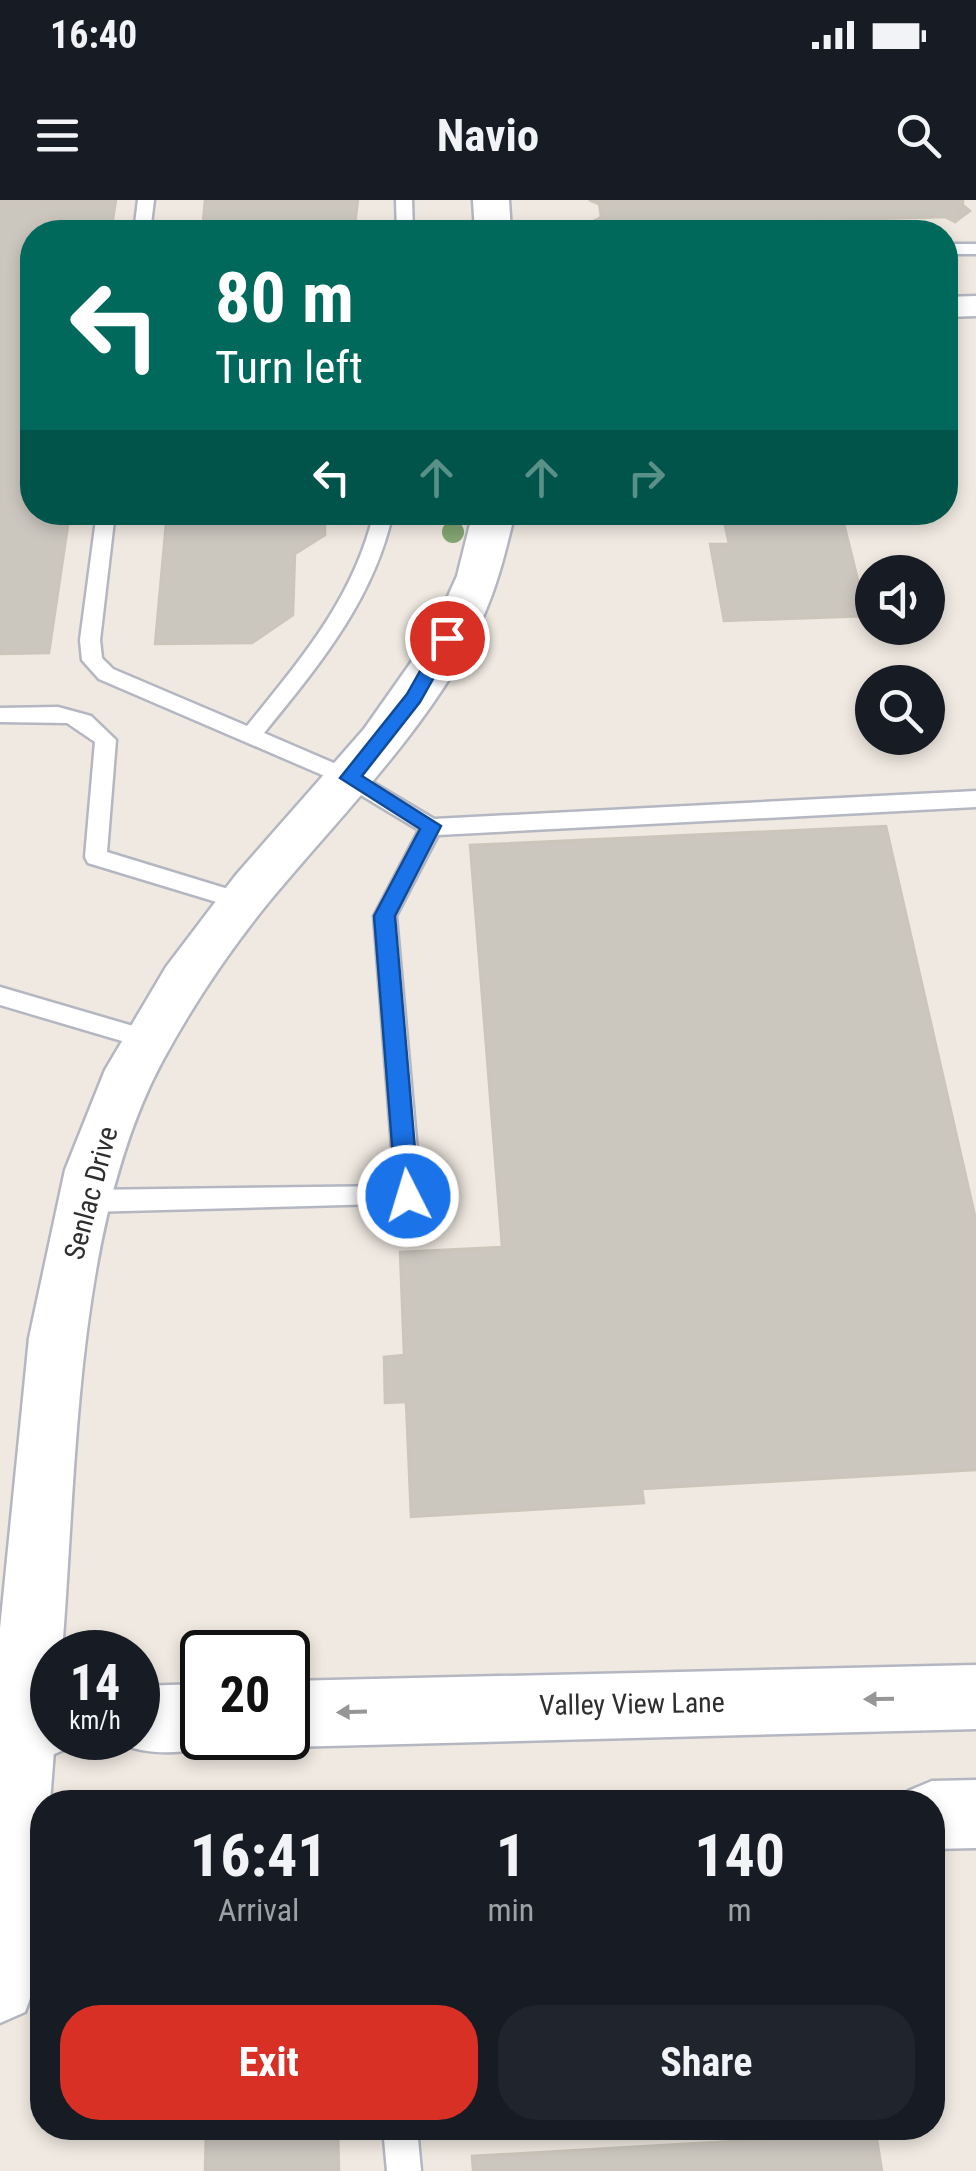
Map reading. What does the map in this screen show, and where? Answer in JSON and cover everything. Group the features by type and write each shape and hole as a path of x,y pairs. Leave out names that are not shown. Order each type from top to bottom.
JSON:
{"street":[{"name":"Senlac Drive","path":"0,1988 18,1849 58,1338 87,1201 111,1117 149,1040 214,938 350,778 434,666 474,583 490,525"},
{"name":"Valley View Lane","path":"310,1713 976,1697"},
{"path":"945,1815 976,1814"}],"lane":[{"path":"104,525 90,640 92,660 106,674 350,778 431,826 976,799"},
{"path":"252,736 324,642 360,585 380,525"},
{"path":"0,715 54,712 80,717 106,740 96,857 244,902"},
{"path":"87,1201 408,1196 385,916 431,826"},
{"path":"0,996 149,1040"},
{"path":"401,2140 404,2171"}],"building":[{"path":"0,200 116,200 113,220 20,220 20,525 68,525 49,653 0,654"},
{"path":"205,200 358,200 356,220 203,220"},
{"path":"589,200 957,200 970,211 958,220 945,217 596,220 601,217 599,204"},
{"path":"589,200 963,200 956,220 596,220 601,217 599,204"},
{"path":"166,525 325,525 325,535 295,554 293,615 252,643 155,644"},
{"path":"725,525 844,525 855,568 855,616 724,621 710,544 729,544"},
{"path":"886,826 976,1220 976,1470 642,1489 644,1503 411,1517 406,1402 385,1403 384,1357 404,1355 400,1252 502,1247 470,845"},
{"path":"206,2140 338,2140 339,2171 205,2171"},
{"path":"753,2140 877,2140 882,2171 473,2171 472,2156"}],"route":[{"path":"408,1196 385,916 431,826 350,778 414,698 447,638"}]}
